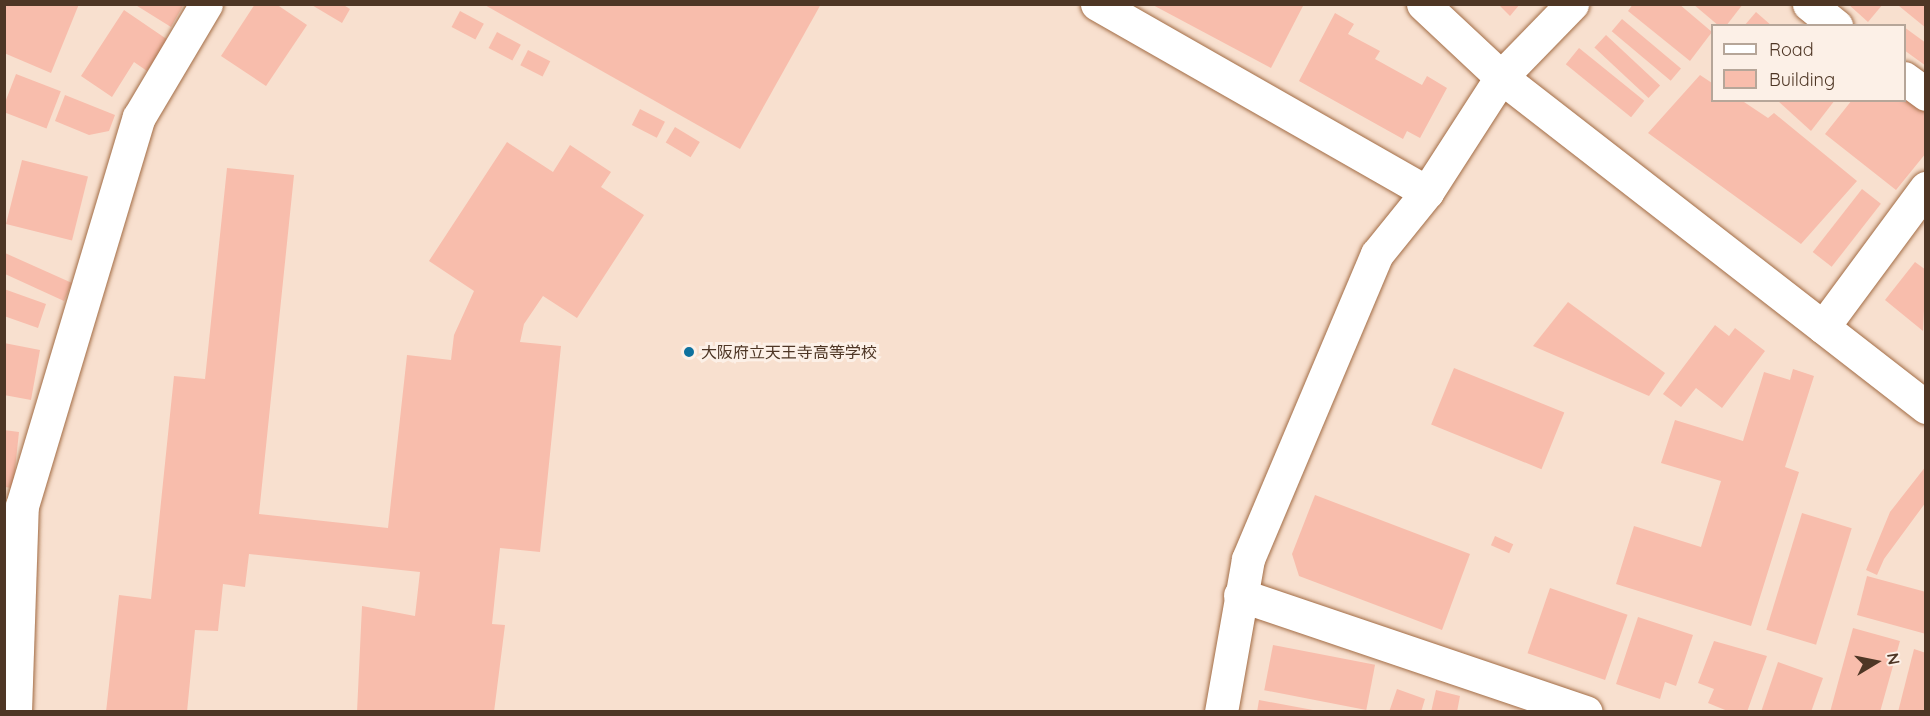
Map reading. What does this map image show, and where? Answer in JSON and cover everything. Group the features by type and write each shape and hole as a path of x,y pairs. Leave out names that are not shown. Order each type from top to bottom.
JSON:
{"street":[{"path":"15,711 22,506 139,117 206,4"},
{"path":"1097,4 1427,192"},
{"path":"1423,4 1501,77 1926,407"},
{"path":"1221,711 1248,559 1377,254 1427,192 1501,77 1572,4"},
{"path":"1809,4 1834,24"},
{"path":"1906,79 1926,94"},
{"path":"1823,327 1926,188"},
{"path":"1240,595 1586,711"}],"building":[{"path":"4,4 79,4 51,73 4,53"},
{"path":"134,4 184,4 171,27"},
{"path":"255,4 276,4 307,25 266,86 221,56"},
{"path":"310,4 342,4 350,9 342,23"},
{"path":"483,4 821,4 740,149"},
{"path":"1151,4 1304,4 1271,68"},
{"path":"1498,4 1520,4 1510,16"},
{"path":"1633,4 1679,4 1711,33 1690,61 1628,11"},
{"path":"1693,4 1743,4 1728,24 1717,24"},
{"path":"1848,4 1883,4 1868,22"},
{"path":"1901,4 1926,4 1926,28 1899,6"},
{"path":"124,10 168,40 147,71 134,62 112,97 81,76"},
{"path":"460,11 484,24 475,40 452,27"},
{"path":"1756,12 1770,24 1746,24"},
{"path":"1335,13 1354,24 1348,34 1380,51 1375,59 1422,85 1427,76 1447,88 1420,138 1407,131 1403,139 1299,81"},
{"path":"1622,19 1681,68 1671,81 1612,31"},
{"path":"1906,28 1926,43 1926,66 1906,51"},
{"path":"497,32 521,45 512,61 489,48"},
{"path":"1606,35 1660,85 1649,98 1594,47"},
{"path":"1579,48 1644,101 1631,117 1566,64"},
{"path":"528,50 550,61 543,76 520,65"},
{"path":"16,74 61,91 46,129 4,112 4,105"},
{"path":"1700,75 1711,82 1711,102 1744,102 1768,118 1774,113 1857,181 1801,244 1648,133"},
{"path":"65,95 115,115 109,131 89,135 55,121"},
{"path":"1906,95 1926,110 1926,153 1896,190 1825,134 1850,102 1906,102"},
{"path":"1779,102 1833,102 1811,131"},
{"path":"640,109 665,122 657,138 632,125"},
{"path":"675,127 700,142 691,157 666,142"},
{"path":"507,142 553,172 570,145 611,172 601,187 644,215 577,318 543,296 524,324 520,342 561,346 540,552 500,548 492,624 505,625 494,712 357,712 362,606 415,616 420,572 249,554 245,587 223,584 218,631 195,630 187,712 106,712 119,595 151,599 174,376 205,379 227,168 294,175 259,514 388,528 407,355 451,360 454,335 474,291 429,261"},
{"path":"22,160 88,176 72,240 6,224"},
{"path":"1862,189 1881,204 1832,267 1813,252"},
{"path":"5,253 72,283 64,301 5,274"},
{"path":"1915,262 1926,270 1923,331 1885,300"},
{"path":"4,289 46,304 38,328 4,316"},
{"path":"1568,302 1665,373 1649,396 1533,346"},
{"path":"1715,325 1729,336 1735,328 1765,351 1722,408 1696,388 1681,407 1663,394"},
{"path":"4,343 40,350 31,400 4,395"},
{"path":"1454,368 1564,413 1541,469 1431,425"},
{"path":"1793,369 1814,376 1785,467 1799,472 1751,626 1616,584 1634,526 1701,547 1721,481 1661,463 1675,420 1743,441 1764,372 1790,380"},
{"path":"4,430 19,432 13,488 4,487"},
{"path":"1926,466 1926,502 1884,559 1877,575 1866,570 1890,512"},
{"path":"1315,495 1470,554 1442,630 1299,576 1292,554"},
{"path":"1802,513 1852,528 1816,645 1766,630"},
{"path":"1495,536 1513,544 1509,553 1491,545"},
{"path":"1867,576 1926,592 1926,634 1857,615"},
{"path":"1550,588 1628,615 1605,680 1528,653"},
{"path":"1638,617 1693,635 1676,686 1665,682 1660,699 1616,684"},
{"path":"1853,628 1900,641 1880,712 1830,712"},
{"path":"1714,641 1767,656 1747,712 1730,712 1708,703 1714,689 1698,683"},
{"path":"1273,645 1375,665 1366,710 1264,690"},
{"path":"1914,649 1926,653 1926,712 1898,712"},
{"path":"1778,662 1823,678 1811,712 1761,712"},
{"path":"1397,689 1425,699 1421,712 1389,712"},
{"path":"1436,690 1460,696 1457,712 1431,712"},
{"path":"1259,700 1313,710 1313,712 1257,712"}],"place":[{"name":"大阪府立天王寺高等学校","path":"689,352"}]}
